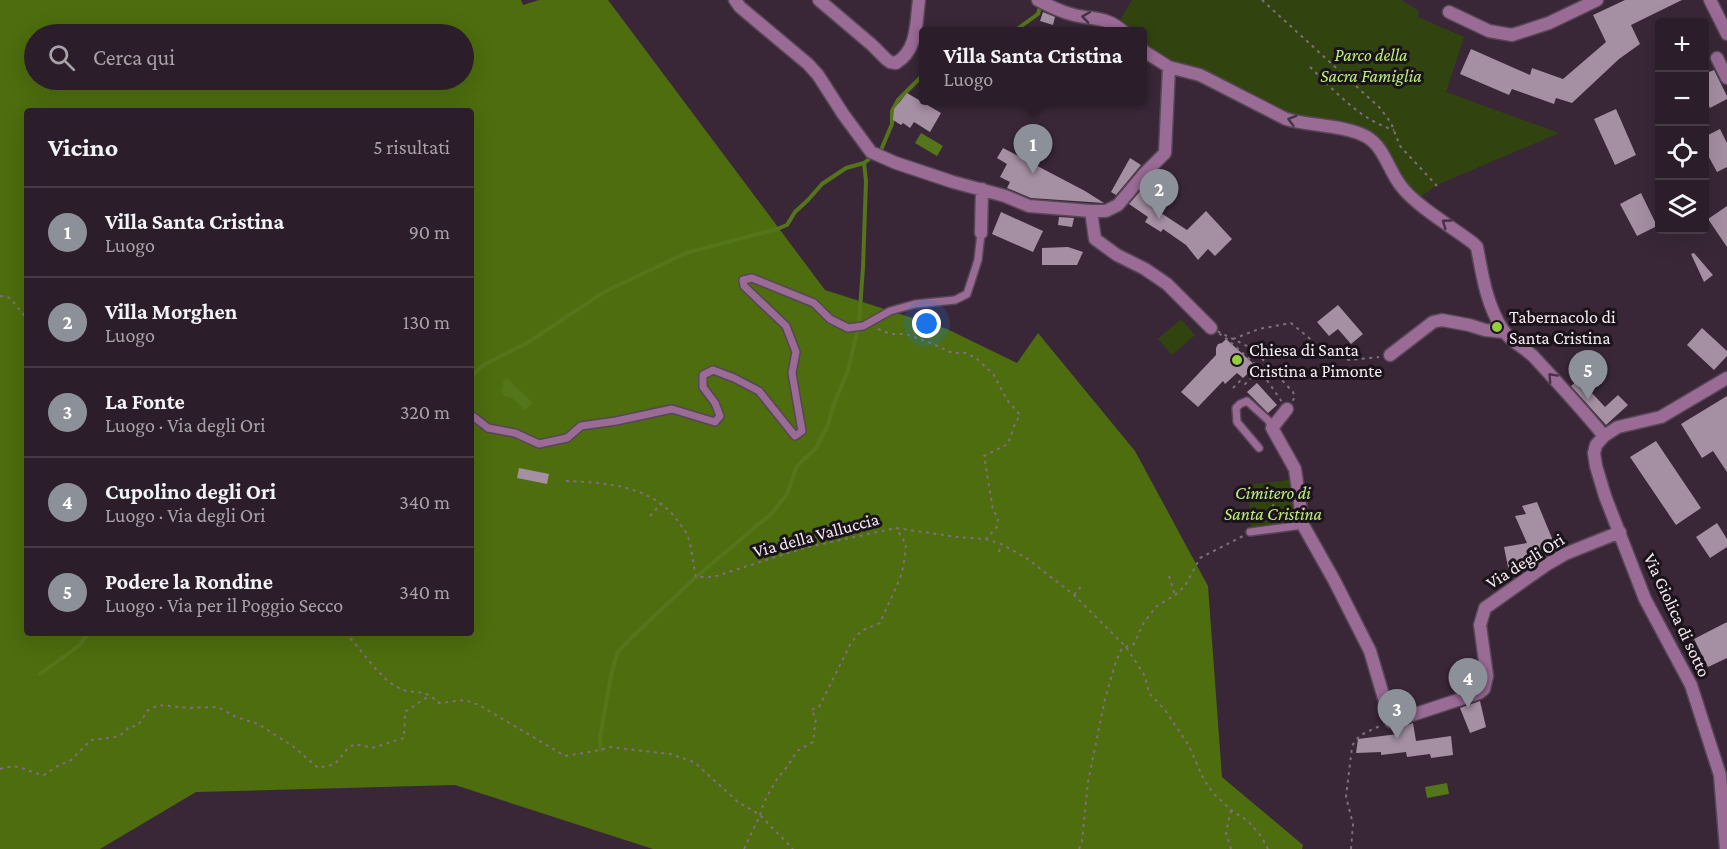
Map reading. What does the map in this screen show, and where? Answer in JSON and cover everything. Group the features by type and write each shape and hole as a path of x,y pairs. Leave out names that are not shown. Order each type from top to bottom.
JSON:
{"street":[{"path":"735,0 740,7 818,75 871,152 896,163 1005,196 1029,206 1106,211 1118,205 1144,174 1166,153 1169,67"},
{"path":"819,0 886,59 896,63 910,50 914,39 919,0"},
{"path":"1449,12 1489,31 1512,35 1549,22 1597,0"},
{"path":"1710,0 1727,34"},
{"path":"1041,2 1071,14 1104,19 1118,27"},
{"path":"1147,53 1169,67 1200,75 1286,119 1348,130 1369,138 1379,149 1401,187 1477,247 1488,297 1504,332 1533,356 1578,403 1604,436 1618,427 1661,417 1727,379"},
{"path":"1717,58 1727,78"},
{"path":"981,233 982,189"},
{"path":"1092,211 1095,239 1117,255 1145,269 1167,284 1211,328"},
{"path":"1390,355 1433,322 1442,320 1504,332"},
{"path":"1287,409 1272,428 1295,469 1303,525"},
{"name":"Via Giolica di sotto","path":"1604,436 1596,445 1594,453 1605,496 1645,599 1691,685 1720,775 1726,849"},
{"name":"Via degli Ori","path":"1303,525 1370,651 1391,722 1479,693 1484,689 1487,676 1480,625 1485,608 1565,554 1620,532"}],"lane":[{"path":"474,417 488,428 514,433 539,444 567,438 581,426 672,409 715,422 720,416 715,403 703,387 703,375 713,370 759,391 795,436 802,431 792,373 796,352 786,326 744,286 743,280 752,278 814,303 830,320 848,328 863,326 890,310 915,304 955,300 967,294 978,260 981,233"},
{"path":"1259,448 1237,422 1236,408 1247,401 1269,421 1272,428"},
{"path":"1250,532 1303,525"}],"path":[{"path":"1262,0 1380,108 1391,123 1400,146 1437,186"},
{"path":"1310,67 1350,105 1382,126 1394,130"},
{"path":"0,296 10,298 24,315"},
{"path":"1211,328 1236,346 1259,369 1287,409 1295,397 1293,392 1253,349 1233,339 1259,328 1291,323 1315,343 1349,360 1390,355"},
{"path":"863,326 891,334 906,334 952,353 966,353 976,358 994,375 1007,400 1020,415 1008,444 984,456 993,510 998,518 997,527 986,539"},
{"path":"1233,388 1240,381 1245,384 1259,369"},
{"name":"Via della Valluccia","path":"566,481 611,484 646,494 662,503 688,536 696,578 713,578 804,548 896,528 986,539 1001,544 1025,557 1074,595 1126,647 1144,676 1149,693 1165,710 1189,746 1204,780 1214,794 1231,810 1248,821 1261,836 1268,849"},
{"path":"1272,497 1276,529"},
{"path":"650,516 662,503"},
{"path":"744,849 777,778 797,751 813,742 816,717 811,710 819,707 850,643 861,631 880,623 901,576 906,544 896,528"},
{"path":"1079,849 1082,842 1088,782 1105,699 1122,648 1134,644 1144,622 1157,606 1185,586 1200,558 1250,532"},
{"path":"999,552 1001,544"},
{"path":"1169,576 1175,595"},
{"path":"1074,595 1083,584"},
{"path":"348,636 380,673 397,688 430,694 439,703 465,700 479,705 565,756 609,747 670,754 694,762 738,802 760,815 793,849"},
{"path":"0,769 19,765 44,775 70,761 91,740 122,734 129,727 137,726 147,711 159,705 189,708 218,706 236,717 258,724 294,747 318,768 335,764 348,748 355,744 372,748 404,738 405,712 430,694"},
{"path":"1351,849 1353,824 1346,797 1352,747 1354,741 1370,730"},
{"path":"1231,810 1226,833 1231,849"}],"green space":[{"name":"Parco della Sacra Famiglia","path":"1132,0 1402,0 1419,11 1418,17 1464,37 1446,92 1559,133 1437,185 1419,198 1372,138 1308,122 1172,65 1147,48 1147,27 1126,27 1120,20"},
{"path":"1181,319 1195,335 1172,355 1158,339"},
{"name":"Cimitero di Santa Cristina","path":"1295,479 1299,521 1251,527 1247,485"}],"shaded area":[{"path":"0,0 521,0 523,5 539,0 608,0 825,290 947,329 1017,363 1038,333 1135,451 1208,586 1222,777 1303,845 1302,849 653,849 455,785 196,792 100,849 0,849"},
{"path":"921,133 943,146 937,156 915,143"},
{"path":"507,378 533,403 525,410 501,391 503,382"},
{"path":"1447,783 1449,794 1427,798 1425,787"}],"building":[{"path":"1625,0 1682,0 1631,25 1640,44 1619,59 1572,103 1556,98 1554,104 1512,89 1509,95 1460,74 1471,49 1530,75 1532,68 1563,79 1606,42 1593,15"},
{"path":"1043,12 1055,17 1053,25 1040,21"},
{"path":"1714,70 1727,96 1727,99 1710,108 1709,106 1709,72"},
{"path":"907,93 919,100 919,105 927,105 941,113 930,132 914,122 910,128 893,120 894,109"},
{"path":"1616,109 1636,155 1615,165 1594,119"},
{"path":"1720,129 1727,143 1727,167 1717,172 1709,157 1709,134"},
{"path":"1003,148 1104,203 1031,198 1007,188 1010,182 1000,177 1007,164 997,158"},
{"path":"1130,158 1141,165 1116,195 1111,192"},
{"path":"1149,181 1172,198 1161,213 1187,230 1206,211 1232,239 1215,256 1208,249 1198,260 1186,245 1163,229 1161,232 1145,222 1148,217 1129,204"},
{"path":"1641,193 1655,222 1655,227 1637,236 1620,204"},
{"path":"1727,206 1727,247 1709,220"},
{"path":"1001,212 1043,231 1033,252 992,234"},
{"path":"1059,217 1074,218 1072,227 1058,225"},
{"path":"1068,247 1083,252 1077,265 1042,265 1042,248"},
{"path":"1694,253 1713,275 1704,282 1691,254"},
{"path":"1338,305 1363,334 1351,344 1338,329 1329,336 1317,322"},
{"path":"1702,328 1727,351 1727,356 1714,370 1687,345"},
{"path":"1226,339 1256,366 1243,378 1237,373 1225,384 1223,381 1198,407 1181,392 1216,355 1218,344"},
{"path":"1579,379 1605,407 1618,395 1628,405 1606,425 1571,386"},
{"path":"1257,383 1277,405 1268,413 1247,392"},
{"path":"1727,396 1727,472 1713,451 1702,458 1681,424"},
{"path":"1656,441 1701,508 1676,525 1630,457"},
{"path":"519,468 549,474 547,484 517,478"},
{"path":"1537,502 1554,543 1548,545 1551,553 1528,564 1529,567 1519,574 1517,569 1509,572 1504,547 1527,543 1515,516 1526,514 1522,506"},
{"path":"1717,523 1727,539 1727,547 1710,558 1696,537"},
{"path":"1727,622 1727,658 1708,667 1694,639"},
{"path":"1480,701 1486,727 1470,733 1460,708"},
{"path":"1413,723 1416,741 1451,736 1453,755 1431,758 1430,754 1407,757 1406,752 1381,755 1381,752 1356,753 1358,739 1398,734 1398,728"}],"waterway":[{"path":"1020,27 1038,14 1041,3"},
{"path":"474,373 485,364 527,343 604,292 686,253 787,225 795,212 822,184 846,168 864,163 881,150 892,124 892,111 898,100 919,79"},
{"path":"601,750 600,737 617,653 696,577 772,513 787,494 797,466 816,448 828,425 833,406 848,371 859,323 866,181 864,163"},
{"path":"40,674 80,645 86,636"}],"place":[{"name":"Villa Santa Cristina","path":"1033,174"},
{"name":"Villa Morghen","path":"1159,219"},
{"name":"Tabernacolo di Santa Cristina","path":"1497,327"},
{"name":"Chiesa di Santa Cristina a Pimonte","path":"1237,360"},
{"name":"Podere la Rondine","path":"1588,400"},
{"name":"Cupolino degli Ori","path":"1468,708"},
{"name":"La Fonte","path":"1397,739"}]}
